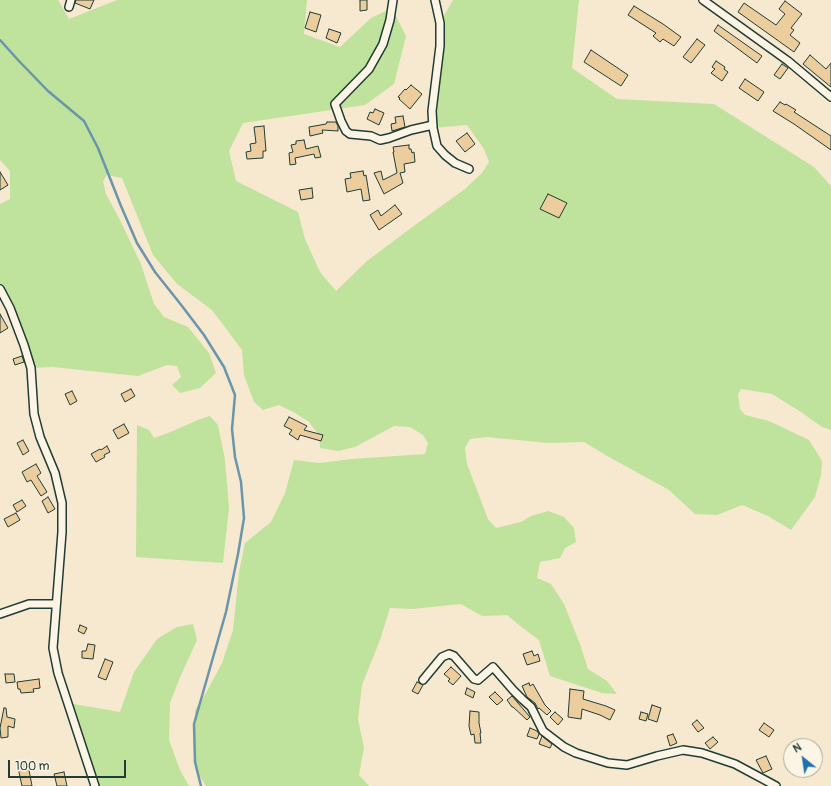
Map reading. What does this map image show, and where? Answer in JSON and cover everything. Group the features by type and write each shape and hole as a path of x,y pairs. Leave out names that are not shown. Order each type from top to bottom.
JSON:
{"street":[{"path":"393,0 390,20 383,44 370,69 335,104 346,131 350,134 371,136 380,140 432,125"},
{"path":"435,0 440,23 440,46 432,111 432,125 437,146 445,155 456,163 469,169"},
{"path":"703,0 788,61 831,96"},
{"path":"0,289 12,314 31,368 34,414 40,437 55,473 62,503 62,532 53,648 58,673 95,786"},
{"path":"0,614 29,604 56,604"},
{"path":"423,680 442,657 449,654 454,656 474,679 478,680 493,667 512,690 531,707 543,731 564,747 576,753 608,763 628,765 683,750 702,753 735,764 776,786"}],"green space":[{"path":"0,0 58,0 69,19 117,0 307,0 304,34 340,47 371,18 392,8 406,36 394,84 365,105 243,123 229,151 236,181 298,212 305,239 320,272 336,291 367,261 465,189 482,173 489,162 484,149 467,125 433,128 440,23 453,0 579,0 572,68 617,99 714,104 814,167 831,186 831,430 822,427 772,394 741,389 738,394 740,409 745,415 769,421 809,440 822,461 821,475 815,497 791,530 768,516 742,505 717,515 695,514 669,490 584,442 548,443 486,437 470,439 465,448 467,464 488,519 496,528 521,522 531,516 548,511 564,517 574,528 576,542 565,548 560,558 540,562 537,578 551,584 564,604 588,669 607,681 617,694 602,693 550,676 539,640 507,615 482,616 461,604 412,609 390,608 380,640 362,685 358,719 364,748 359,775 369,786 206,786 197,772 194,754 195,710 222,663 233,630 239,572 245,543 271,522 285,493 294,460 319,463 425,454 428,443 423,435 410,427 394,426 355,447 338,451 320,448 319,435 309,422 279,405 263,410 254,402 244,375 242,350 212,310 177,284 153,255 122,178 107,175 103,181 106,194 141,264 154,304 164,317 188,327 209,353 216,373 200,388 180,393 172,385 181,377 177,366 167,365 138,376 52,367 31,368 0,289 0,204 10,199 10,171 0,160"},
{"path":"210,416 218,425 225,460 229,508 223,563 136,557 137,425 149,430 154,438"},
{"path":"193,624 197,640 170,703 169,740 180,770 189,786 95,786 68,703 120,712 134,672 157,639 177,627"}],"building":[{"path":"76,0 94,0 90,9 75,3"},
{"path":"360,0 367,0 367,10 360,11"},
{"path":"785,1 802,14 791,28 794,30 790,35 800,43 794,52 738,12 744,3 776,25 785,14 779,9"},
{"path":"634,6 681,37 674,46 663,39 660,42 653,36 656,33 628,15"},
{"path":"310,12 321,15 316,32 305,28"},
{"path":"718,25 762,56 757,63 714,31"},
{"path":"329,29 341,33 337,43 326,38"},
{"path":"697,39 705,45 691,63 683,57"},
{"path":"591,50 628,75 621,86 584,62"},
{"path":"810,55 826,69 831,63 831,87 803,64"},
{"path":"716,61 725,67 724,69 728,72 722,81 711,73 715,69 712,67"},
{"path":"782,64 788,68 780,79 774,75"},
{"path":"745,79 764,92 758,101 739,88"},
{"path":"411,85 422,94 410,109 398,97"},
{"path":"780,102 796,110 794,112 831,136 831,150 773,111"},
{"path":"375,109 384,113 379,125 367,119 370,112 373,113"},
{"path":"403,116 405,127 392,131 391,124 396,123 395,117"},
{"path":"327,122 336,122 338,131 322,130 323,133 310,136 309,127 326,124"},
{"path":"264,126 266,151 263,151 263,158 247,159 246,152 251,151 250,144 256,143 254,127"},
{"path":"467,133 475,144 465,152 456,141"},
{"path":"304,140 306,149 318,146 321,157 315,158 314,154 295,158 296,164 290,165 289,153 293,152 291,145 296,144 296,141"},
{"path":"409,145 409,149 411,149 412,153 414,152 415,162 404,164 405,172 400,173 403,183 384,194 374,173 381,171 383,180 397,173 393,147"},
{"path":"363,171 364,176 366,175 370,200 363,201 361,189 347,192 345,179 351,178 350,173"},
{"path":"0,172 8,185 0,190"},
{"path":"312,188 313,198 301,200 299,190"},
{"path":"548,194 567,203 559,218 540,209"},
{"path":"395,205 402,214 379,230 370,215 378,210 381,216"},
{"path":"0,314 8,328 0,333"},
{"path":"22,356 24,362 15,365 13,359"},
{"path":"131,389 135,396 125,402 121,394"},
{"path":"72,391 77,401 70,405 65,394"},
{"path":"289,417 307,426 304,430 323,435 321,441 300,435 298,440 289,434 292,430 284,426"},
{"path":"124,424 129,433 118,439 113,430"},
{"path":"23,440 29,451 23,455 17,443"},
{"path":"107,446 110,452 96,462 91,454"},
{"path":"36,464 41,473 37,476 47,492 41,496 31,480 27,482 22,472"},
{"path":"48,497 55,509 48,513 42,501"},
{"path":"22,500 26,506 17,512 13,505"},
{"path":"16,513 20,520 8,527 4,519"},
{"path":"80,625 87,628 84,634 78,631"},
{"path":"88,644 95,645 93,659 82,658 82,651 86,651"},
{"path":"532,651 534,656 538,654 540,661 527,665 523,654"},
{"path":"105,659 113,662 106,680 98,677"},
{"path":"451,667 461,676 453,685 448,681 450,679 444,674"},
{"path":"5,674 14,674 15,682 6,683"},
{"path":"39,679 40,688 33,689 34,692 21,693 20,689 18,689 17,682"},
{"path":"417,682 423,685 418,694 412,691"},
{"path":"529,683 530,686 533,684 545,705 551,711 547,715 539,708 538,709 535,703 527,697 522,686"},
{"path":"467,688 475,692 473,698 465,694"},
{"path":"570,689 584,691 583,699 615,710 610,720 582,709 581,719 568,717"},
{"path":"495,692 503,700 497,705 489,697"},
{"path":"512,696 530,717 527,720 512,707 507,700"},
{"path":"652,705 661,708 657,722 648,719"},
{"path":"4,708 6,708 7,717 15,719 14,728 8,726 8,737 1,738 0,728"},
{"path":"470,711 479,712 481,743 475,743 474,734 471,735 469,726"},
{"path":"555,712 563,719 558,725 550,717"},
{"path":"641,712 648,714 646,721 639,719"},
{"path":"697,720 704,728 698,732 692,724"},
{"path":"764,723 774,730 769,737 759,730"},
{"path":"530,728 537,731 539,734 537,739 527,736"},
{"path":"673,734 677,743 670,746 667,736"},
{"path":"542,736 552,744 550,748 539,744"},
{"path":"713,737 718,742 710,749 705,743"},
{"path":"766,756 772,769 763,773 756,760"},
{"path":"17,763 30,764 29,770 32,786 22,786"},
{"path":"64,772 67,786 57,786 54,774"}],"waterway":[{"path":"0,40 48,91 84,121 98,148 137,243 155,272 204,335 224,367 235,395 232,429 235,457 241,482 244,518 226,612 194,724 195,762 201,786"}]}
